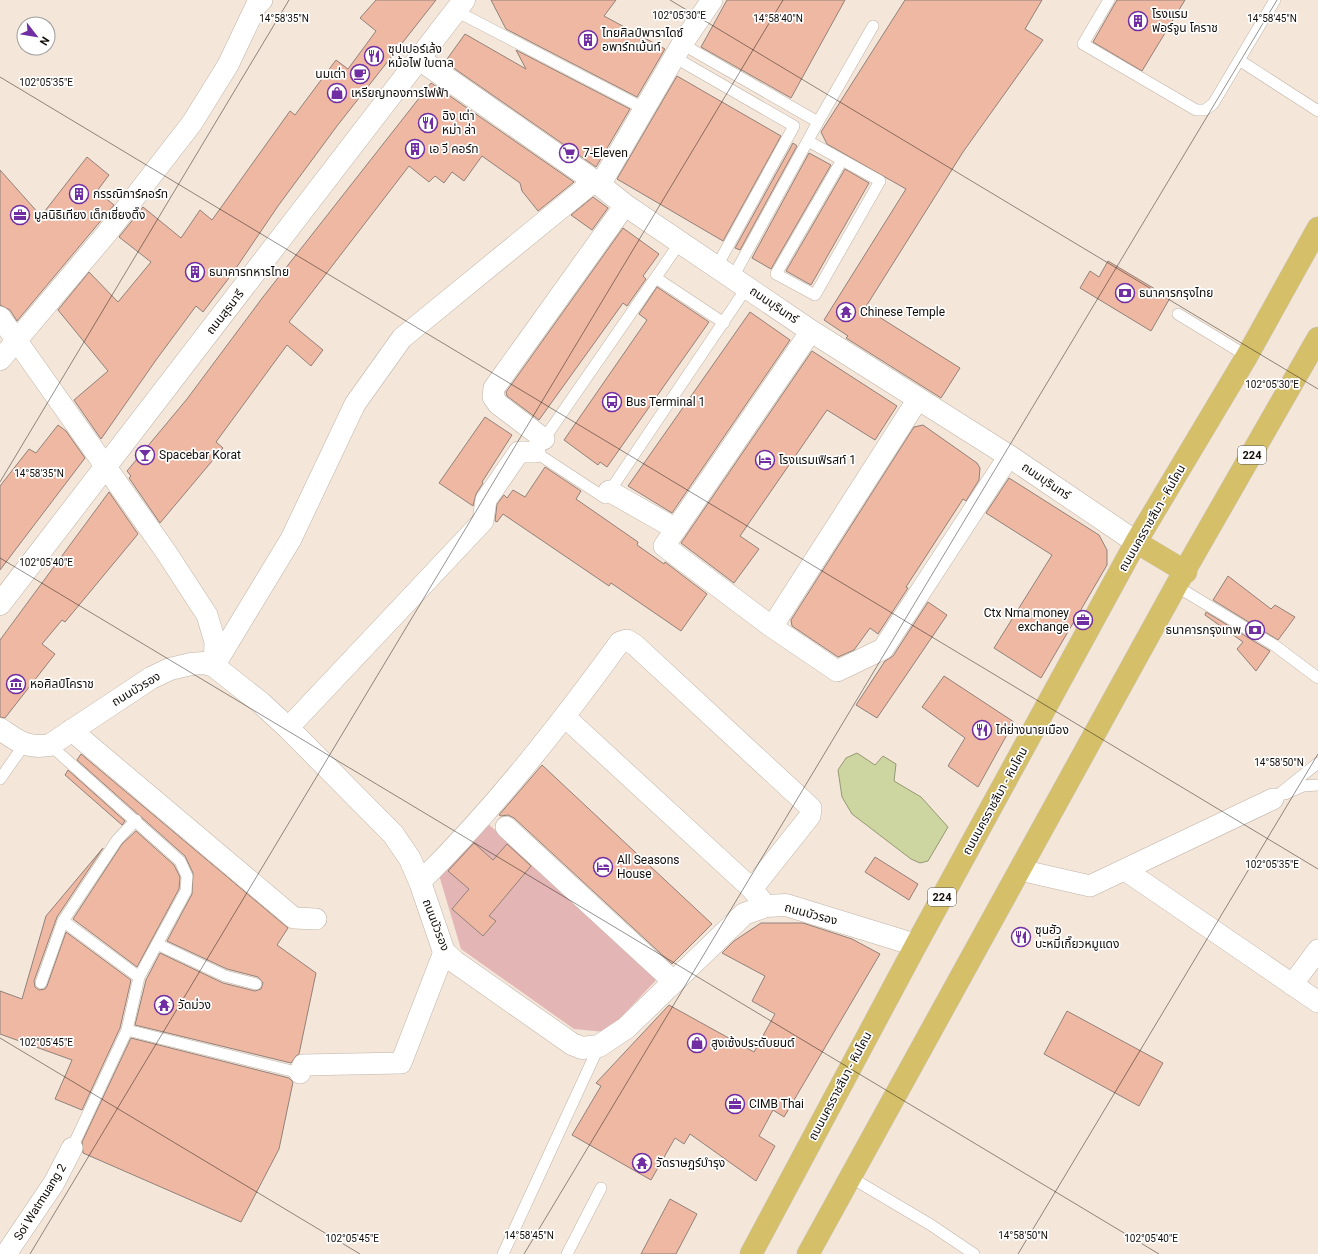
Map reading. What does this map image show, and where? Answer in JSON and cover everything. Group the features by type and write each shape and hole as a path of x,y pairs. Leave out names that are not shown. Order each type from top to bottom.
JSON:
{"main road":[{"name":"ถนนนครราชสีมา - หินโคน","path":"751,1254 916,945 1136,542 1247,356 1318,228"},
{"name":"224","path":"808,1254 1181,579 1318,338"},
{"path":"1136,542 1181,579"}],"street":[{"path":"0,360 108,233 192,123 228,65 256,6 262,0"},
{"path":"214,666 291,539 355,404 402,338 597,184 645,109 678,51 712,0"},
{"name":"ถนนสุรนารี","path":"0,604 460,5"},
{"name":"ถนนบุรินทร์","path":"419,59 625,205 811,331 1009,456 1136,542"},
{"path":"288,728 483,521 486,500 519,452 540,446 493,398 494,388 625,205"},
{"path":"0,317 106,466 207,615 215,642 214,666"},
{"path":"811,331 664,546 772,627 837,671 883,650 1009,456"},
{"path":"772,627 918,399"},
{"path":"609,491 676,529"},
{"path":"420,882 447,856 565,717 620,642 627,640 635,645 811,808 810,816 752,889"},
{"name":"ถนนบัวรอง","path":"50,745 151,678 164,672 191,664 204,663 214,666 261,702 393,834 410,859 420,882 444,952 454,962 572,1044 582,1048 599,1046 626,1028 744,914 766,906 786,905 916,945"},
{"path":"565,717 752,889 766,906"},
{"path":"0,729 24,745 37,747 50,745"},
{"path":"72,730 294,918 316,919"},
{"path":"1020,870 1090,886 1273,799"},
{"path":"506,827 674,982"},
{"path":"1125,870 1318,1002"},
{"path":"1292,985 1318,950"},
{"path":"300,1074 303,1065 401,1063 444,952"},
{"name":"Soi Watmuang 2","path":"6,1254 54,1182 72,1148"}],"lane":[{"path":"1109,0 1083,44 1196,110 1205,110 1213,104 1275,0"},
{"path":"460,5 645,109"},
{"path":"732,277 873,26"},
{"path":"678,51 818,122"},
{"path":"678,51 794,126 732,277 724,323 605,498 540,446 681,242"},
{"path":"1239,60 1318,111"},
{"path":"808,141 880,181 815,295 776,274 842,160"},
{"path":"656,278 724,323"},
{"path":"1178,314 1247,356"},
{"path":"1181,579 1318,678"},
{"path":"0,779 24,745"},
{"path":"50,745 136,820 180,861 188,876 186,891 139,977 127,1030 72,1148"},
{"path":"1273,799 1318,763"},
{"path":"1273,799 1303,786 1318,785"},
{"path":"41,983 63,921 118,840 136,820"},
{"path":"63,921 139,977"},
{"path":"157,944 225,976 256,984"},
{"path":"127,1030 300,1074"},
{"path":"503,1254 599,1046"},
{"path":"850,1177 931,1225 974,1254"},
{"path":"567,1254 601,1188"}],"shaded area":[{"path":"857,753 875,765 883,756 896,764 894,781 921,797 948,827 928,861 920,863 911,859 852,814 842,797 838,770 846,758"},
{"path":"486,822 659,977 612,1027 605,1032 574,1029 461,949 439,875"}],"building":[{"path":"376,0 436,0 337,126 278,206 232,274 203,312 196,306 101,439 74,400 108,371 58,310 89,272 118,302 151,262 119,237 143,207 181,238 200,210 212,220 290,111 295,115 336,60 348,69 376,31 360,18"},
{"name":"ไทยศิลป์พาราไดซ์ อพาร์ทเม้นท์","path":"491,0 616,0 604,16 665,49 637,97 506,29"},
{"path":"727,0 845,0 791,98 701,47"},
{"path":"905,0 1042,0 1025,29 1043,40 963,152 865,308 960,368 941,398 846,338 848,336 824,320 906,189 827,144 821,132"},
{"name":"โรงแรม ฟอร์จูน โคราช","path":"1117,0 1185,0 1142,71 1093,42"},
{"path":"465,34 526,69 516,50 630,109 596,167 445,62"},
{"path":"677,76 781,136 723,241 617,179"},
{"path":"431,83 574,182 538,211 522,191 520,183 482,156 464,181 452,172 444,183 435,176 429,182 409,166 289,322 323,350 311,366 287,345 216,442 223,448 160,523 129,478 131,476 127,471 187,399 263,297"},
{"path":"793,143 797,146 740,250 735,248"},
{"path":"809,153 831,165 771,269 752,258"},
{"name":"มูลนิธิเทียง เต็กเซี่ยงตึ๊ง","path":"87,157 109,175 97,191 114,205 17,321 10,310 0,305 0,170 41,216"},
{"path":"845,169 869,183 811,285 786,271"},
{"path":"593,197 608,208 592,230 571,215"},
{"path":"623,228 659,254 643,276 646,279 627,306 623,303 539,420 507,396 506,392"},
{"name":"ธนาคารกรุงไทย","path":"1108,261 1170,298 1151,331 1080,288 1090,271 1099,277"},
{"path":"657,287 709,322 607,467 600,462 598,465 564,440 647,320 639,314"},
{"path":"750,312 790,340 672,513 628,486"},
{"path":"812,351 897,406 875,440 827,410 740,536 759,549 734,583 681,543"},
{"path":"485,417 512,435 482,482 483,483 476,494 473,506 439,483"},
{"path":"58,425 66,431 85,458 0,570 0,486 29,449 36,453"},
{"path":"923,425 977,463 980,468 979,480 966,501 963,499 906,587 908,588 878,634 870,628 854,650 838,657 792,626 791,620 914,427"},
{"path":"545,467 581,491 576,499 638,542 637,545 664,564 665,562 707,594 681,631 611,583 609,586 503,514 497,522 495,521 497,504 504,495 507,498 513,490 525,497"},
{"path":"1009,478 1099,535 1107,550 1107,565 1041,678 994,648 1052,555 986,513"},
{"path":"109,492 138,534 65,622 62,620 42,644 55,654 5,718 0,717 0,640"},
{"path":"1228,576 1271,609 1275,605 1295,617 1278,640 1213,600"},
{"path":"928,602 947,615 877,718 856,705 885,661 893,656"},
{"path":"1206,612 1270,651 1256,671 1237,649 1243,642 1205,615"},
{"name":"ไก่ย่างนายเมือง","path":"944,676 1014,722 978,787 948,766 965,738 922,707"},
{"path":"81,754 288,928 277,945 316,973 299,1054 291,1063 135,1025 146,980 160,953 223,983 255,991 261,989 263,983 258,977 227,969 167,941 192,894 193,873 185,856 77,760"},
{"name":"All Seasons House","path":"542,765 712,924 672,964 514,818 508,815 499,815"},
{"path":"68,770 125,821 122,825 65,775"},
{"path":"136,831 174,865 180,877 179,889 137,967 73,919 122,844"},
{"path":"474,843 493,860 507,844 531,866 489,916 496,921 483,936 452,909 469,889 448,871"},
{"path":"103,848 57,917 34,981 35,987 39,990 45,989 47,986 66,932 131,980 120,1028 82,1110 55,1099 72,1060 0,1034 0,991 22,999 46,916"},
{"path":"875,857 918,884 909,900 865,872"},
{"path":"761,923 803,923 852,939 880,954 784,1117 773,1110 759,1136 775,1146 756,1181 690,1134 684,1144 675,1138 651,1180 572,1135 601,1086 596,1083 669,1005 754,1052 775,1014 752,1001 765,976 722,953 734,941"},
{"path":"1067,1011 1163,1063 1139,1106 1044,1054"},
{"path":"131,1038 289,1078 293,1082 279,1149 241,1222 83,1153 82,1142"},
{"path":"670,1199 697,1214 676,1254 641,1254"}],"place":[{"name":"โรงแรม ฟอร์จูน โคราช","path":"1138,21"},
{"name":"ไทยศิลป์พาราไดซ์ อพาร์ทเม้นท์","path":"588,40"},
{"name":"ซุปเปอร์เล้ง หม้อไฟ ใบตาล","path":"374,56"},
{"name":"นมเต่า","path":"360,74"},
{"name":"เหรียญทองการไฟฟ้า","path":"337,93"},
{"name":"ฉิง เต่า หม่า ล่า","path":"428,123"},
{"name":"เอ วี คอร์ท","path":"415,149"},
{"name":"7-Eleven","path":"569,153"},
{"name":"กรรณิการ์คอร์ท","path":"79,194"},
{"name":"มูลนิธิเทียง เต็กเซี่ยงตึ๊ง","path":"20,215"},
{"name":"ธนาคารทหารไทย","path":"195,272"},
{"name":"ธนาคารกรุงไทย","path":"1125,293"},
{"name":"Chinese Temple","path":"846,312"},
{"name":"Bus Terminal 1","path":"612,402"},
{"name":"Spacebar Korat","path":"145,455"},
{"name":"โรงแรมเฟิรสท์ 1","path":"765,460"},
{"name":"Ctx Nma money exchange","path":"1083,620"},
{"name":"ธนาคารกรุงเทพ","path":"1255,630"},
{"name":"หอศิลป์โคราช","path":"16,684"},
{"name":"ไก่ย่างนายเมือง","path":"982,730"},
{"name":"All Seasons House","path":"603,867"},
{"name":"ซุนฮัว บะหมี่เกี๊ยวหมูแดง","path":"1021,937"},
{"name":"วัดม่วง","path":"164,1005"},
{"name":"สูงเซ้งประดับยนต์","path":"697,1043"},
{"name":"CIMB Thai","path":"735,1104"},
{"name":"วัดราษฏร์บำรุง","path":"642,1163"}]}
